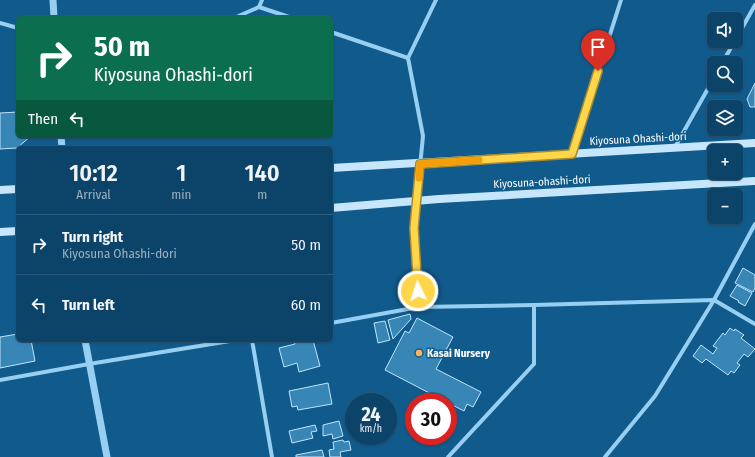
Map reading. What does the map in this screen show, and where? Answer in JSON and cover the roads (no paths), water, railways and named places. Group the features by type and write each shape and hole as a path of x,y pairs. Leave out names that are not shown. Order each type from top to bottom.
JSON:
{"main road":[{"name":"Kiyosuna Ohashi-dori","path":"333,168 420,164 755,143"},
{"name":"Kiyosuna-ohashi-dori","path":"333,208 416,201 755,181"},
{"path":"0,190 16,189"},
{"path":"0,232 16,231"}],"street":[{"path":"53,0 54,16"},
{"path":"238,16 259,6 262,0"},
{"path":"419,306 414,228 423,136 408,58 436,0"},
{"path":"572,154 621,0"},
{"path":"743,26 755,5"},
{"path":"259,6 286,16"},
{"path":"0,22 16,27"},
{"path":"333,33 408,58"},
{"path":"674,148 707,90"},
{"path":"605,457 655,396 714,300 755,224"},
{"path":"333,323 419,306 534,305 714,300 755,324"},
{"path":"448,457 534,364 534,305"},
{"path":"85,342 107,457"},
{"path":"0,380 224,342"},
{"path":"252,342 272,457"}],"place":[{"name":"Kasai Nursery","path":"419,353"}]}
